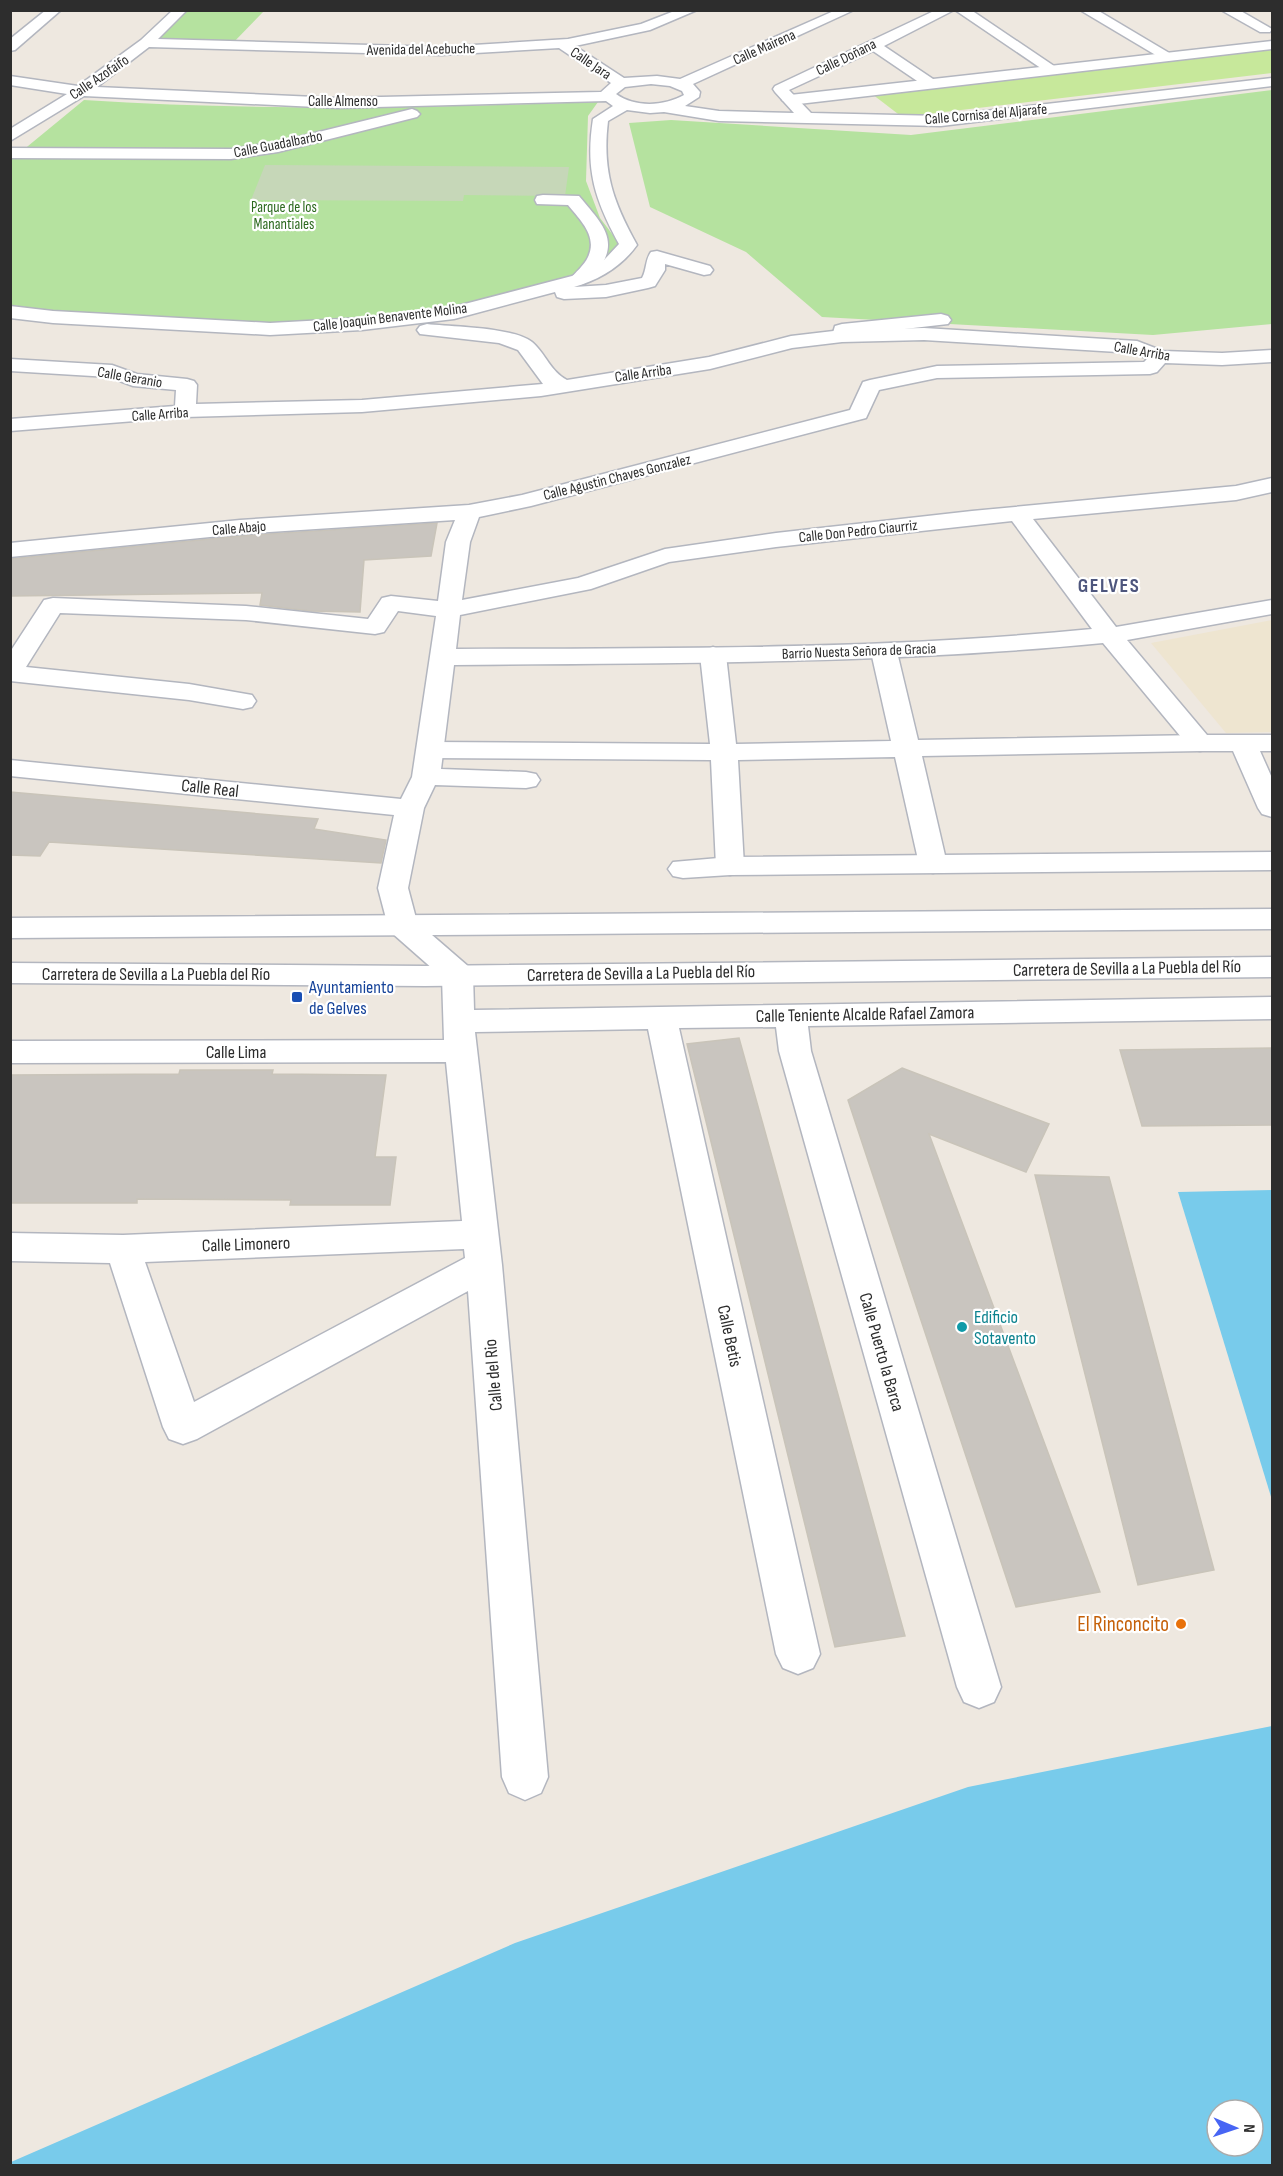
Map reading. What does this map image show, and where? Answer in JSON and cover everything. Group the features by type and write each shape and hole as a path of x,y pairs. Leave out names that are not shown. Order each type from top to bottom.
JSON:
{"street":[{"path":"10,46 55,10"},
{"name":"Calle Azofaifo","path":"10,136 100,79 146,43 181,10"},
{"name":"Avenida del Acebuche","path":"146,43 441,51 561,44 645,27 691,10"},
{"name":"Calle Mairena","path":"681,84 848,10"},
{"name":"Calle Doñana","path":"790,100 780,89 948,10"},
{"path":"961,10 1053,70"},
{"path":"1086,10 1169,57"},
{"path":"1227,10 1265,29"},
{"name":"Calle Jara","path":"561,44 621,83"},
{"path":"872,45 931,84"},
{"path":"790,100 1272,45"},
{"name":"Calle Almenso","path":"10,80 78,91 338,103 609,96"},
{"path":"626,105 613,100 608,91 621,83 658,80 681,84 692,92 691,97 675,105 663,107"},
{"name":"Calle Cornisa del Aljarafe","path":"626,105 663,107 719,116 941,121 1272,82"},
{"name":"Calle Guadalbarbo","path":"10,153 231,154 278,147 470,100"},
{"path":"790,100 807,118"},
{"name":"Calle Joaquin Benavente Molina","path":"10,312 53,317 270,330 362,324 454,313 579,280 610,264 628,245 607,207 600,186 597,140 602,119 626,105"},
{"path":"543,201 573,200 600,234 601,250 592,267 579,280"},
{"path":"532,293 606,291 648,282 656,270 657,256 705,270"},
{"path":"36,333 53,317"},
{"path":"842,336 842,330 941,320"},
{"path":"362,324 502,337 525,345 550,379 563,386"},
{"name":"Calle Arriba","path":"10,425 185,411 362,406 541,390 710,363 790,342 842,336 924,334 1137,347 1160,357 1222,359 1272,356"},
{"name":"Calle Geranio","path":"13,357 112,371 133,380 188,385 185,411"},
{"name":"Calle Agustin Chaves Gonzalez","path":"469,512 523,501 859,414 870,386 937,372 1150,368 1160,357"},
{"path":"22,386 133,380"},
{"name":"Calle Don Pedro Ciaurriz","path":"14,663 53,605 246,613 375,627 391,603 450,610 583,584 665,556 776,540 1236,493 1272,485"},
{"path":"458,974 403,926 393,888 410,808 426,777 458,542 469,512"},
{"name":"Calle Abajo","path":"10,550 113,538 346,519 469,512"},
{"path":"1018,514 1109,635 1200,743"},
{"name":"Barrio Nuesta Señora de Gracia","path":"444,657 884,652 1109,635 1272,607"},
{"path":"884,652 933,864"},
{"path":"713,654 724,752 730,866"},
{"path":"14,663 243,701"},
{"path":"1243,743 1272,808"},
{"path":"430,750 724,752 1272,743"},
{"name":"Calle Real","path":"10,768 410,808"},
{"path":"426,777 526,780"},
{"path":"683,869 730,866 1272,861"},
{"path":"10,928 1272,919"},
{"name":"Carretera de Sevilla a La Puebla del Río","path":"10,973 458,974 1272,967"},
{"name":"Calle del Rio","path":"458,974 460,1036 482,1250 525,1777"},
{"name":"Calle Teniente Alcalde Rafael Zamora","path":"460,1036 661,1017 1272,1008"},
{"name":"Calle Puerto la Barca","path":"791,1015 795,1051 979,1687"},
{"name":"Calle Betis","path":"661,1017 798,1654"},
{"name":"Calle Lima","path":"10,1052 460,1036"},
{"name":"Calle Limonero","path":"10,1247 482,1250"},
{"path":"123,1249 183,1427 482,1250"}],"shaded area":[{"path":"1272,620 1272,732 1226,733 1151,643"}],"green space":[{"path":"181,11 264,11 230,46 146,43"},
{"path":"1272,48 1272,73 902,117 872,94"},
{"path":"1272,90 1272,324 1153,335 822,317 746,252 650,207 629,123 671,120 911,135"},
{"name":"Parque de los Manantiales","path":"84,100 277,107 470,106 598,102 588,116 586,181 600,218 619,243 609,257 554,284 471,306 343,321 273,326 62,312 11,305 11,160"},
{"path":"265,165 569,167 565,196 464,195 463,201 251,200"}],"water":[{"path":"1272,1190 1272,1500 1178,1192"},
{"path":"1272,1726 1272,2165 11,2165 11,2162 515,1943 968,1787"}],"building":[{"path":"437,523 431,556 364,560 360,612 310,611 260,605 262,593 10,596 10,559 240,536"},
{"path":"10,792 318,819 314,829 386,840 381,863 49,842 40,856 10,855"},
{"path":"739,1038 905,1636 835,1647 687,1044"},
{"path":"1272,1048 1272,1125 1142,1126 1120,1050"},
{"path":"902,1068 1049,1124 1026,1172 929,1134 1100,1592 1016,1607 848,1100"},
{"path":"180,1070 273,1070 272,1074 386,1075 375,1157 396,1157 390,1205 290,1205 291,1200 137,1199 137,1203 10,1203 10,1075 179,1074"},
{"path":"1035,1175 1109,1177 1214,1570 1138,1585"}],"place":[{"name":"Ayuntamiento de Gelves","path":"297,997"},
{"name":"Edificio Sotavento","path":"962,1327"},
{"name":"El Rinconcito","path":"1181,1624"}],"district":[{"name":"GELVES","path":"1109,585"}]}
